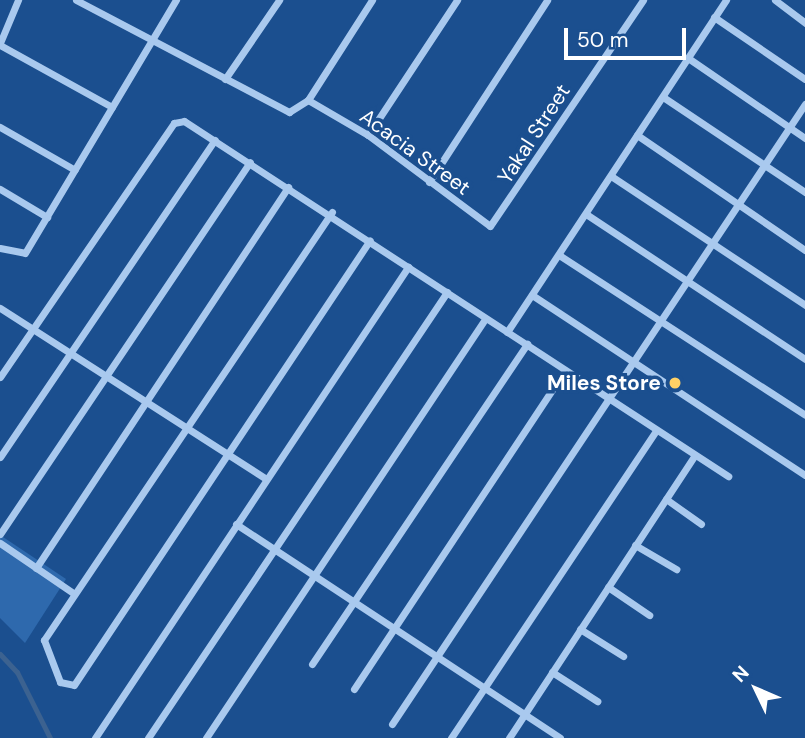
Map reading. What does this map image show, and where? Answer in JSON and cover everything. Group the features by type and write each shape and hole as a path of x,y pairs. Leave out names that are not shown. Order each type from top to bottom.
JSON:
{"street":[{"path":"18,0 0,44 112,107"},
{"path":"76,0 91,4 278,111 308,100 372,0"},
{"path":"0,247 15,256 25,253 112,107 156,40 176,0"},
{"path":"225,79 279,0"},
{"path":"368,135 457,0"},
{"path":"429,182 547,0"},
{"name":"Yakal Street","path":"500,218 643,0"},
{"path":"508,332 726,0"},
{"path":"775,0 805,23"},
{"path":"714,17 805,79"},
{"path":"688,58 805,138"},
{"path":"663,97 805,192"},
{"name":"Acacia Street","path":"308,100 368,135 481,223 500,218"},
{"path":"392,724 638,363 661,323 805,104"},
{"path":"0,377 174,123 184,121 332,212 485,319 527,344 655,432 728,476"},
{"path":"0,127 75,170"},
{"path":"637,135 805,250"},
{"path":"0,457 215,140"},
{"path":"0,534 110,376 250,162"},
{"path":"611,176 805,305"},
{"path":"36,568 149,402 288,187"},
{"path":"0,189 47,217"},
{"path":"332,212 73,593 43,647 66,686 74,685 370,240"},
{"path":"586,214 805,359"},
{"path":"559,255 805,415"},
{"path":"95,738 408,267"},
{"path":"148,738 447,292"},
{"path":"533,295 805,475"},
{"path":"0,308 110,376 266,479"},
{"path":"206,738 485,319"},
{"path":"313,664 527,344"},
{"path":"354,689 565,370"},
{"path":"451,738 655,432"},
{"path":"509,738 694,456"},
{"path":"666,499 701,524"},
{"path":"236,524 483,691 560,738"},
{"path":"0,543 73,593"},
{"path":"635,545 676,569"},
{"path":"608,587 649,615"},
{"path":"580,629 623,656"},
{"path":"552,672 597,701"}],"shaded area":[{"path":"0,535 66,579 25,643 0,618"}],"waterway":[{"path":"0,654 17,672 50,738"}],"place":[{"name":"Miles Store","path":"675,383"}]}
